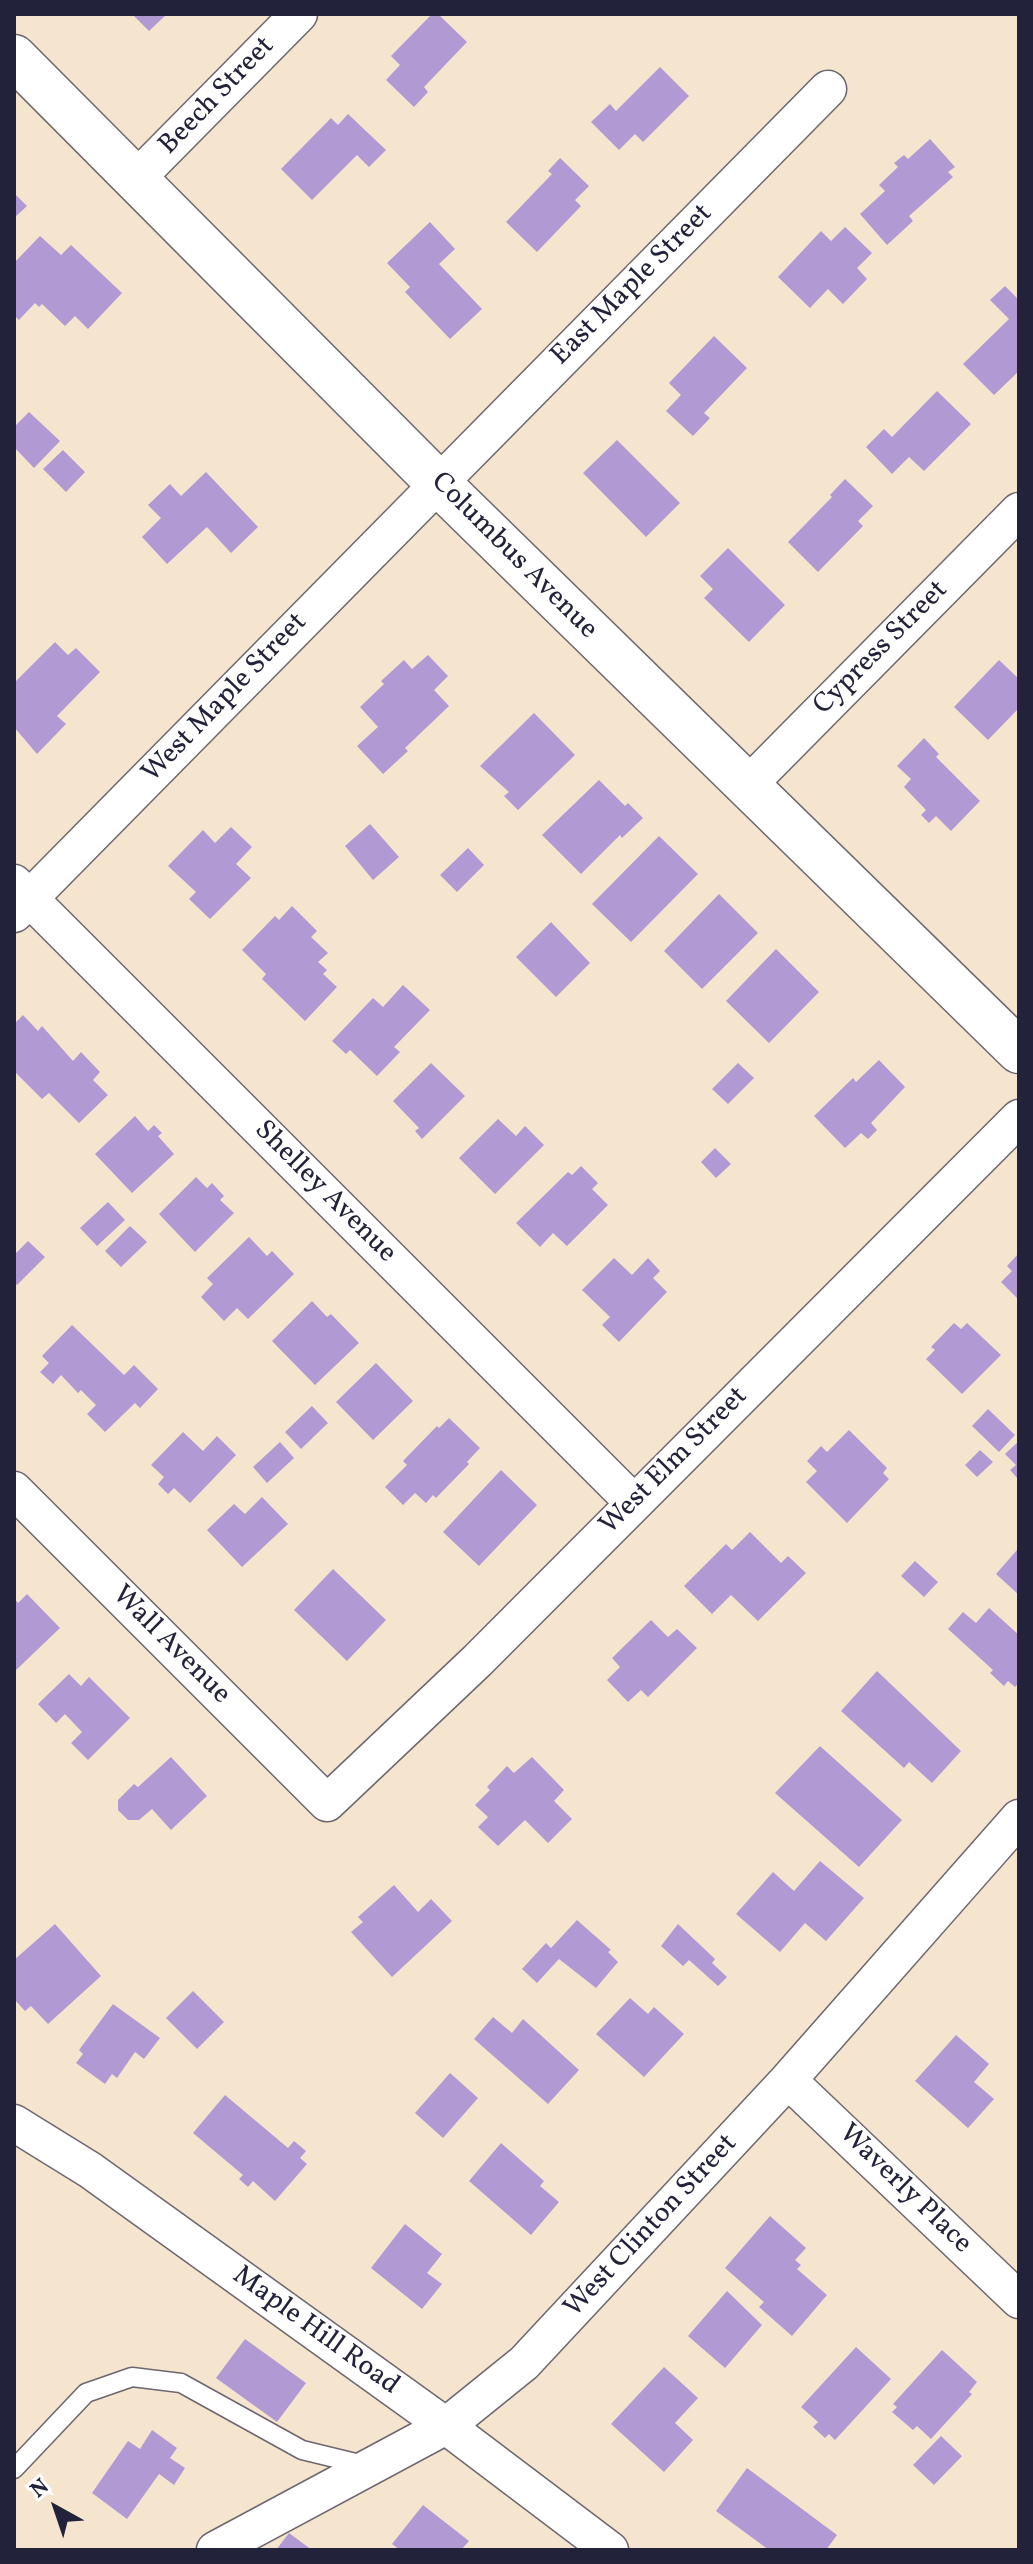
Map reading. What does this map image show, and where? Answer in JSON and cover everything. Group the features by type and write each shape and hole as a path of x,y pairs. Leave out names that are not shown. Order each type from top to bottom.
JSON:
{"street":[{"name":"Beech Street","path":"136,179 299,14"},
{"name":"Columbus Avenue","path":"14,57 438,483 1019,1051"},
{"name":"East Maple Street","path":"438,483 828,89"},
{"name":"West Maple Street","path":"19,899 438,483"},
{"name":"Cypress Street","path":"746,787 1019,511"},
{"name":"Shelley Avenue","path":"19,899 634,1503"},
{"name":"West Elm Street","path":"327,1803 477,1661 1019,1118"},
{"name":"Wall Avenue","path":"14,1490 327,1803"},
{"name":"West Clinton Street","path":"215,2550 446,2426 524,2363 788,2080 1019,1818"},
{"name":"Waverly Place","path":"788,2080 1019,2300"},
{"name":"Maple Hill Road","path":"14,2123 90,2170 446,2426 610,2550"}],"lane":[{"path":"14,2469 86,2393 132,2377 181,2383 302,2450 370,2467"}],"building":[{"path":"132,14 167,14 149,31"},
{"path":"432,14 438,14 467,42 424,87 428,92 414,107 386,80 400,65 391,56"},
{"path":"660,67 689,96 643,142 635,134 619,150 591,122 610,104 616,111"},
{"path":"348,114 386,150 369,167 357,155 312,200 281,169 331,118 338,125"},
{"path":"930,139 955,167 948,172 953,177 909,216 913,221 887,245 860,214 885,191 879,185 898,167 894,163 904,155 908,159"},
{"path":"560,158 589,186 575,200 581,206 537,252 506,222 552,174 548,171"},
{"path":"14,193 27,206 14,218"},
{"path":"430,222 455,249 439,264 482,309 450,339 405,292 410,287 387,263"},
{"path":"845,227 872,253 857,268 867,279 843,304 828,289 810,308 778,277 821,231 831,241"},
{"path":"40,236 61,255 71,245 122,293 88,329 75,316 65,326 42,304 39,307 35,303 19,320 14,315 14,263"},
{"path":"1005,286 1019,300 1019,371 994,395 963,364 1009,319 990,300"},
{"path":"714,336 747,368 704,413 710,418 693,436 666,411 681,395 669,383"},
{"path":"937,391 971,424 924,471 909,457 892,474 866,447 884,429 892,437"},
{"path":"29,412 60,441 34,468 14,447 14,427"},
{"path":"617,440 680,503 646,537 583,473"},
{"path":"63,450 85,472 66,492 43,469"},
{"path":"206,472 258,527 231,553 207,527 167,564 142,537 161,518 148,505 170,484 181,496"},
{"path":"845,479 873,506 858,521 863,526 818,572 788,542 832,497 830,495"},
{"path":"728,548 785,605 749,642 704,598 713,589 700,576"},
{"path":"55,642 68,655 76,648 100,672 57,716 66,724 37,754 14,727 14,683"},
{"path":"428,655 448,676 434,690 449,706 383,774 357,746 378,727 360,707 384,684 381,681 404,660 412,669"},
{"path":"999,660 1019,679 1019,708 988,740 954,707"},
{"path":"534,713 575,755 518,810 504,796 509,792 480,766"},
{"path":"924,738 939,754 936,757 980,801 951,831 936,816 929,823 921,815 926,810 904,787 911,779 897,766"},
{"path":"599,780 625,806 628,803 643,818 622,838 620,835 581,874 542,835"},
{"path":"370,824 399,857 373,880 345,846"},
{"path":"231,827 252,847 236,864 251,878 210,919 189,899 196,892 168,866 203,830 215,843"},
{"path":"659,836 698,874 631,942 592,904"},
{"path":"468,848 484,865 457,892 440,875"},
{"path":"719,894 758,933 702,989 664,951"},
{"path":"292,906 317,931 311,937 328,953 318,962 327,970 323,974 337,987 305,1021 262,979 266,974 242,950 275,916 279,920"},
{"path":"551,922 590,963 556,997 516,957"},
{"path":"776,949 819,992 769,1043 726,1001"},
{"path":"403,985 430,1010 394,1047 400,1052 377,1076 350,1050 346,1054 332,1041 373,998 383,1007"},
{"path":"23,1015 38,1031 42,1026 73,1061 81,1052 100,1072 93,1080 108,1095 79,1123 49,1093 42,1099 14,1071 14,1024"},
{"path":"879,1060 905,1087 871,1123 877,1130 868,1139 861,1133 845,1148 814,1116 853,1078 856,1082"},
{"path":"431,1063 465,1096 422,1139 415,1131 419,1128 393,1101"},
{"path":"738,1063 754,1078 728,1104 712,1089"},
{"path":"135,1116 148,1131 154,1125 162,1133 158,1136 174,1154 132,1193 95,1154"},
{"path":"498,1119 516,1136 525,1126 544,1145 495,1194 459,1158"},
{"path":"715,1148 731,1164 716,1178 701,1162"},
{"path":"581,1166 598,1183 592,1189 608,1205 567,1246 553,1233 540,1247 516,1223 568,1172 572,1175"},
{"path":"196,1177 207,1188 212,1183 224,1196 220,1200 234,1213 195,1252 159,1214"},
{"path":"108,1202 125,1220 97,1246 80,1228"},
{"path":"130,1226 147,1242 121,1267 105,1251"},
{"path":"249,1237 267,1256 272,1251 294,1274 248,1319 237,1308 224,1321 201,1297 213,1284 207,1278"},
{"path":"28,1241 45,1257 17,1285 14,1282 14,1255"},
{"path":"1019,1253 1019,1300 1001,1282 1012,1271 1007,1266"},
{"path":"614,1258 632,1275 648,1258 660,1271 653,1278 667,1292 619,1342 602,1325 610,1317 582,1290"},
{"path":"312,1301 327,1317 331,1314 359,1343 315,1385 272,1341"},
{"path":"954,1323 961,1329 967,1323 1001,1355 962,1394 926,1359 935,1350 931,1347"},
{"path":"72,1325 124,1375 134,1365 158,1389 140,1408 135,1403 105,1432 87,1414 96,1405 81,1390 78,1393 61,1375 53,1384 40,1372 49,1363 42,1356"},
{"path":"376,1363 413,1401 373,1440 336,1402"},
{"path":"312,1406 328,1423 301,1449 285,1432"},
{"path":"988,1409 1015,1435 999,1452 972,1426"},
{"path":"449,1418 480,1448 436,1498 433,1495 426,1503 415,1493 403,1505 385,1487 407,1465 403,1461"},
{"path":"849,1430 887,1468 883,1473 889,1479 847,1523 806,1482 817,1471 807,1461 821,1446 827,1452"},
{"path":"183,1432 203,1451 217,1436 236,1455 190,1503 174,1488 168,1494 158,1484 164,1477 151,1465"},
{"path":"1019,1441 1019,1480 1010,1470 1016,1465 1005,1454"},
{"path":"280,1442 294,1458 267,1483 253,1467"},
{"path":"980,1450 993,1462 977,1477 965,1465"},
{"path":"501,1470 537,1505 479,1566 443,1532"},
{"path":"262,1497 288,1524 242,1567 207,1530 234,1504 245,1514"},
{"path":"750,1532 781,1563 788,1556 806,1573 758,1621 731,1595 712,1614 684,1586 726,1544 732,1550"},
{"path":"1019,1551 1019,1595 996,1574"},
{"path":"915,1561 938,1582 924,1597 901,1576"},
{"path":"333,1569 386,1620 347,1661 294,1610"},
{"path":"27,1594 60,1628 14,1672 14,1598 18,1603"},
{"path":"989,1608 1019,1635 1019,1683 1015,1687 1008,1681 1004,1686 990,1673 993,1670 948,1629 963,1612 976,1623"},
{"path":"651,1620 668,1637 677,1629 697,1648 648,1697 641,1690 628,1702 607,1680 620,1667 612,1658"},
{"path":"877,1671 961,1751 932,1783 909,1762 904,1768 841,1711"},
{"path":"69,1674 81,1686 89,1677 130,1718 88,1760 71,1743 82,1732 65,1714 56,1723 38,1704"},
{"path":"820,1746 902,1820 859,1867 775,1793"},
{"path":"171,1757 207,1796 171,1830 152,1809 139,1820 128,1820 118,1810 118,1800 134,1784 138,1787"},
{"path":"532,1757 564,1790 554,1801 572,1819 548,1843 525,1820 498,1846 478,1827 488,1817 475,1805 507,1766 514,1773"},
{"path":"820,1861 864,1898 826,1941 805,1923 780,1952 736,1914 773,1872 794,1891"},
{"path":"394,1885 418,1912 431,1899 452,1921 392,1977 351,1932 363,1922 358,1917"},
{"path":"577,1920 611,1950 608,1952 618,1962 596,1988 559,1959 537,1983 522,1969 546,1943 551,1948"},
{"path":"55,1924 101,1976 48,2024 31,2006 25,2011 14,1999 14,1960"},
{"path":"678,1924 715,1959 712,1963 727,1977 718,1986 689,1960 683,1966 661,1946"},
{"path":"193,1991 224,2022 197,2049 166,2018"},
{"path":"630,1998 648,2014 654,2007 684,2034 644,2077 596,2034"},
{"path":"113,2004 160,2038 144,2059 135,2052 117,2078 112,2074 105,2084 76,2063 83,2054 79,2050"},
{"path":"493,2017 512,2033 523,2019 579,2070 548,2104 474,2039"},
{"path":"956,2035 989,2064 974,2082 994,2099 968,2128 915,2081"},
{"path":"450,2073 478,2098 443,2138 415,2113"},
{"path":"225,2095 288,2148 294,2141 306,2151 300,2158 307,2164 275,2201 253,2181 248,2187 239,2179 243,2175 193,2133"},
{"path":"501,2143 544,2181 540,2186 559,2202 531,2235 469,2181"},
{"path":"770,2216 806,2248 795,2260 801,2265 797,2269 827,2295 792,2336 759,2307 764,2302 725,2268"},
{"path":"405,2224 442,2254 427,2273 442,2284 422,2309 371,2268"},
{"path":"727,2291 762,2325 725,2368 688,2336"},
{"path":"245,2339 306,2383 277,2422 216,2378"},
{"path":"856,2347 891,2379 835,2440 829,2434 825,2438 813,2427 818,2422 801,2407"},
{"path":"942,2350 977,2382 969,2392 972,2394 931,2439 917,2426 913,2430 892,2412 897,2407 893,2404"},
{"path":"664,2367 698,2398 675,2423 693,2440 664,2472 611,2424"},
{"path":"152,2430 177,2448 170,2458 185,2468 174,2485 159,2474 127,2519 92,2493 128,2441 140,2449"},
{"path":"941,2436 962,2456 934,2485 913,2465"},
{"path":"747,2468 837,2535 826,2550 769,2550 716,2511"},
{"path":"423,2505 469,2541 461,2550 400,2550 392,2544"},
{"path":"289,2533 312,2550 276,2550"}]}
